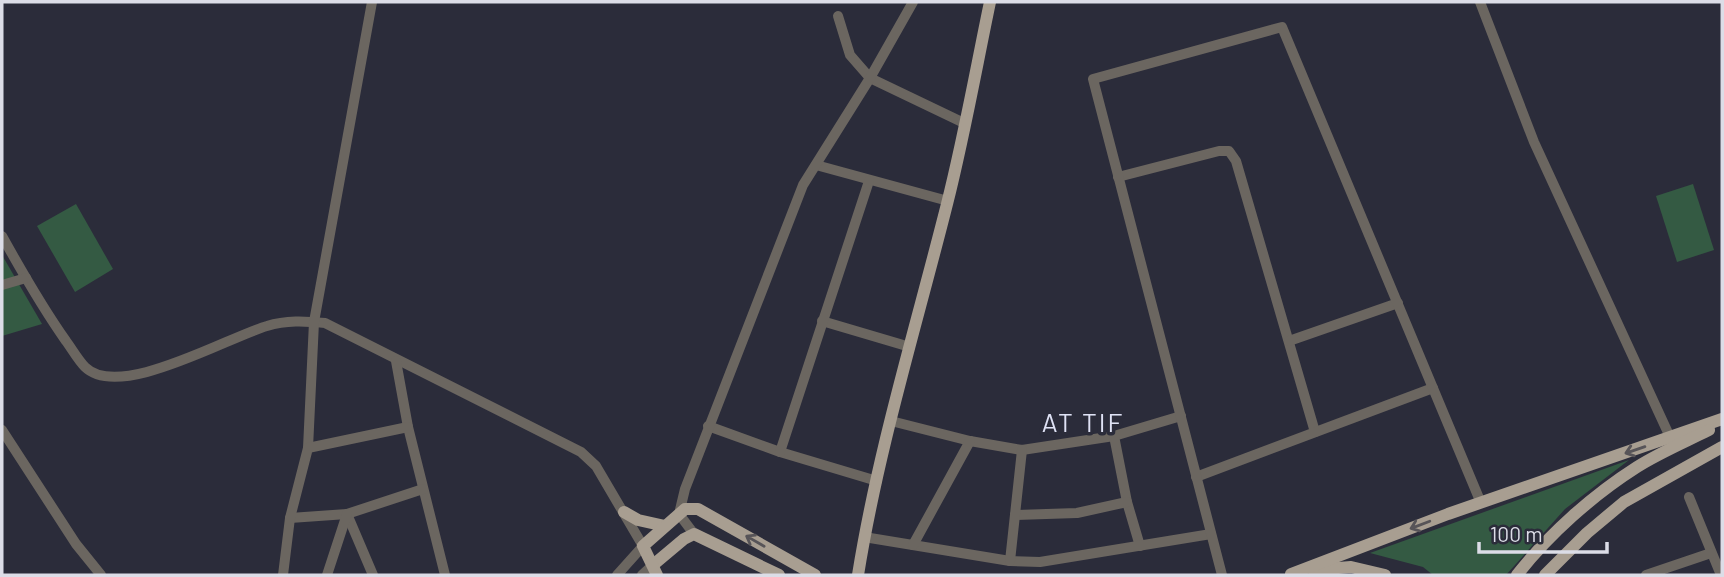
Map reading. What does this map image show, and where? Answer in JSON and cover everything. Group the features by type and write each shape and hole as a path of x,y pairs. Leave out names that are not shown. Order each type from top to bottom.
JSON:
{"main road":[{"path":"858,575 891,421 948,201 990,2"},
{"path":"1290,575 1481,503 1722,419"},
{"path":"1517,575 1560,529 1637,467 1722,425"},
{"path":"1545,575 1587,533 1624,502 1722,447"},
{"path":"779,575 694,534 684,539 655,570 643,546 685,509 698,509 815,575"},
{"path":"624,512 638,520 666,526"},
{"path":"1290,575 1351,567 1385,575"}],"street":[{"path":"282,575 290,518 308,448 314,321 372,2"},
{"path":"694,534 679,514 685,489 803,185 870,79 913,2"},
{"path":"1480,2 1534,142 1670,437"},
{"path":"838,16 850,55 870,79 964,123"},
{"path":"1222,575 1093,79 1282,27 1481,503"},
{"path":"1118,177 1219,150 1229,151 1237,161 1315,432"},
{"path":"816,165 948,201"},
{"path":"780,452 869,181"},
{"path":"2,236 46,313 86,369 107,377 133,377 156,370 268,325 300,320 314,321 325,323 581,452 596,466 643,546 617,575"},
{"path":"2,285 26,278"},
{"path":"1289,341 1398,303"},
{"path":"822,321 910,347"},
{"path":"397,361 408,427 445,575"},
{"path":"1196,477 1433,388"},
{"path":"891,421 970,442 1022,450 1114,436 1181,416"},
{"path":"708,426 780,452 877,481"},
{"path":"308,448 408,427"},
{"path":"2,430 76,544 102,575"},
{"path":"1114,436 1127,502 1140,546"},
{"path":"913,545 970,442"},
{"path":"1010,561 1022,450"},
{"path":"290,518 347,514 423,489"},
{"path":"1689,497 1721,575"},
{"path":"1015,515 1077,513 1127,502"},
{"path":"327,575 347,514"},
{"path":"347,514 373,575"},
{"path":"864,537 1010,561 1040,562 1211,534"},
{"path":"1646,575 1711,553"},
{"path":"642,575 655,570"}],"green space":[{"path":"1693,184 1714,250 1677,262 1656,196"},
{"path":"76,204 113,269 75,292 37,226"},
{"path":"2,255 42,324 2,336"},
{"path":"1629,460 1565,509 1506,575 1433,575 1423,567 1370,553"}],"district":[{"name":"AT TIF","path":"1083,421"}]}
